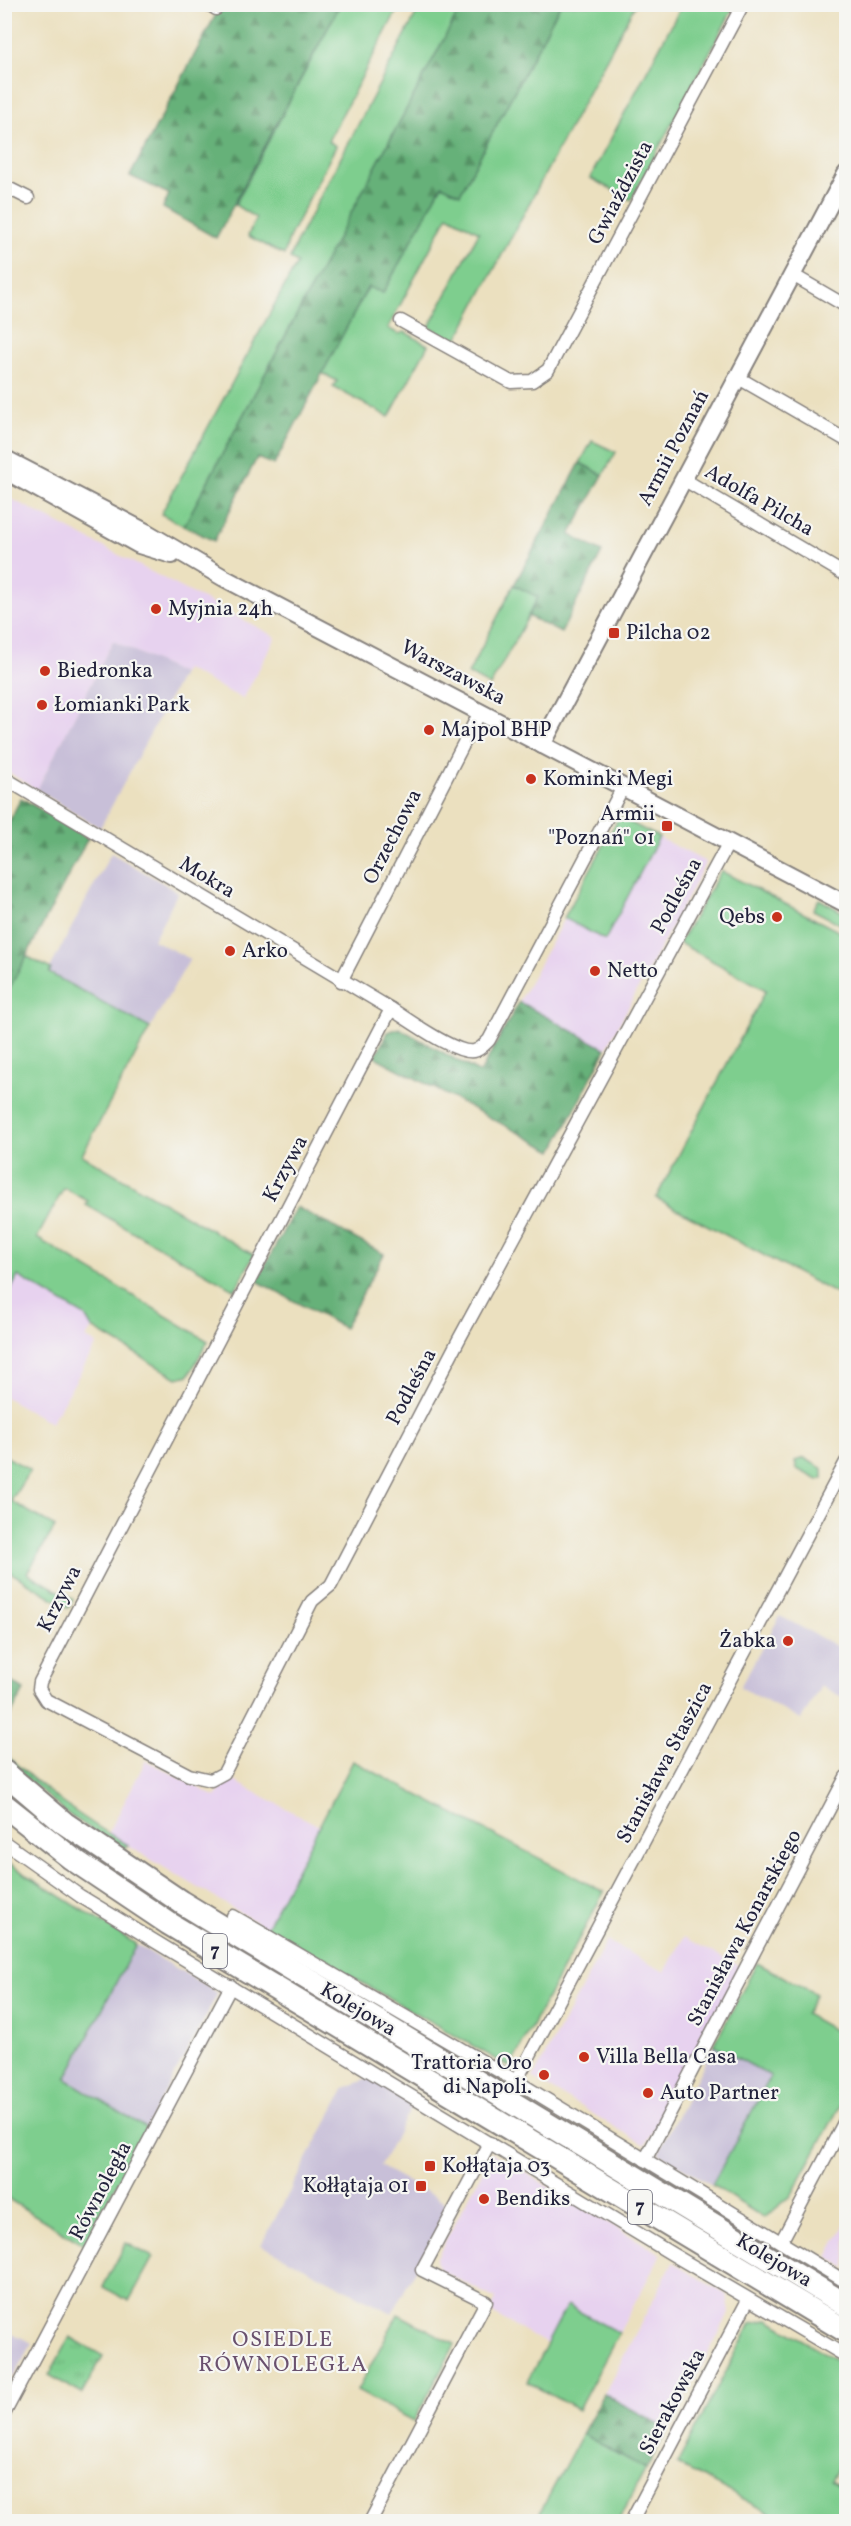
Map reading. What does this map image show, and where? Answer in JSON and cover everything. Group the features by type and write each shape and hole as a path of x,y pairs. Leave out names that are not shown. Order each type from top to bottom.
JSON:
{"highway":[{"name":"Kolejowa","path":"4,1772 64,1823 181,1902 846,2305"},
{"name":"Kolejowa","path":"4,1805 71,1858 158,1917 846,2331"},
{"path":"181,1902 233,1916"}],"street":[{"name":"Gwiaździsta","path":"401,321 506,380 518,383 532,381 548,370 743,4"},
{"name":"Armii Poznań","path":"542,745 846,174"},
{"path":"4,186 28,198"},
{"path":"791,274 846,306"},
{"path":"737,377 846,440"},
{"name":"Warszawska","path":"4,458 16,472 139,544 199,564 846,904"},
{"name":"Adolfa Pilcha","path":"683,479 846,575"},
{"name":"Orzechowa","path":"341,981 480,712"},
{"name":"Mokra","path":"4,778 391,1010"},
{"path":"391,1010 456,1048 475,1051 483,1046 495,1029 623,787"},
{"name":"Podleśna","path":"46,1700 189,1775 211,1780 224,1773 312,1601 331,1585 458,1341 729,842"},
{"name":"Krzywa","path":"46,1700 39,1689 40,1682 391,1010"},
{"name":"Stanisława Staszica","path":"516,2081 846,1462"},
{"name":"Stanisława Konarskiego","path":"645,2160 846,1777"},
{"path":"4,1842 80,1896 748,2300 846,2356"},
{"name":"Kolejowa","path":"233,1916 516,2081 846,2282"},
{"name":"Równoległa","path":"4,2414 231,1986"},
{"path":"781,2242 846,2119"},
{"path":"370,2522 486,2302 422,2270 490,2143"},
{"name":"Sierakowska","path":"631,2522 748,2300"}],"shaded area":[{"name":"Łomianki Park","path":"4,495 276,637 243,699 185,669 182,674 113,641 37,790 5,770"},
{"path":"113,641 182,674 100,828 37,790"},
{"path":"619,817 706,862 606,1049 519,1002"},
{"path":"111,853 178,892 153,940 190,959 150,1028 48,972"},
{"path":"18,1276 85,1316 92,1328 86,1338 97,1344 51,1423 5,1397 5,1301"},
{"path":"780,1616 846,1651 846,1699 821,1686 801,1720 740,1687"},
{"path":"146,1760 216,1797 227,1777 319,1826 266,1928 108,1834"},
{"path":"684,1937 741,1967 645,2145 533,2078 607,1941 665,1972"},
{"path":"136,1944 218,1993 146,2128 65,2079"},
{"path":"714,2045 771,2076 712,2185 658,2153"},
{"path":"370,2078 413,2104 380,2166 451,2206 392,2313 261,2245 345,2088"},
{"path":"492,2153 661,2254 619,2333 567,2305 547,2344 490,2312 496,2299 438,2269 436,2259"},
{"path":"846,2222 846,2268 828,2257"},
{"path":"673,2262 727,2295 730,2312 668,2429 604,2394"},
{"path":"4,2329 32,2343 14,2377 5,2372"}],"green space":[{"path":"221,5 340,5 216,238 163,208 169,194 130,176"},
{"path":"340,5 400,5 328,141 336,146 290,236 284,255 248,236 256,218 235,205"},
{"path":"421,5 462,5 184,526 161,514 297,263 290,259 296,243"},
{"path":"462,5 560,5 460,194 442,185 383,293 368,287 274,465 257,458 214,541 184,526"},
{"path":"560,5 635,5 456,341 429,327 479,232 448,215 388,328 398,334 405,332 428,345 389,417 333,387 337,381 322,373 369,286 383,293 442,185 460,194"},
{"path":"682,5 735,5 631,200 590,178"},
{"path":"592,441 616,452 603,475 580,463"},
{"path":"580,463 603,475 570,535 602,552 561,633 528,616 538,597 514,585"},
{"path":"514,585 539,597 490,686 468,674"},
{"path":"21,798 88,838 5,997 5,830"},
{"path":"619,817 659,837 605,940 564,918"},
{"path":"721,871 846,935 846,1299 656,1198 766,990 679,943"},
{"path":"819,899 846,914 846,927 813,910"},
{"path":"26,956 51,969 49,973 150,1028 82,1155 254,1255 235,1290 86,1205 88,1201 64,1188 37,1238 208,1341 189,1375 177,1378 92,1328 85,1316 18,1276 5,1301 5,997"},
{"path":"519,1002 606,1049 553,1151 375,1057 388,1032 399,1028 480,1073"},
{"path":"296,1207 384,1254 344,1328 257,1281"},
{"path":"5,1456 30,1470 11,1501 55,1527 27,1573 73,1599 69,1608 5,1569"},
{"path":"804,1458 823,1469 823,1478 818,1480 797,1469 795,1461"},
{"path":"5,1678 24,1690 5,1726"},
{"path":"4,1753 63,1803 128,1845 124,1851 65,1812 5,1759"},
{"path":"353,1761 604,1892 510,2067 266,1928"},
{"path":"5,1861 136,1944 66,2079 146,2128 84,2245 5,2197"},
{"path":"757,1963 816,1994 805,2014 846,2037 846,2095 791,2196 764,2218 712,2185 771,2076 714,2045"},
{"path":"126,2243 153,2257 129,2301 103,2287"},
{"path":"567,2305 619,2333 578,2410 527,2382"},
{"path":"398,2314 455,2344 414,2421 357,2391"},
{"path":"769,2319 846,2366 846,2451 831,2481 846,2490 846,2521 784,2521 677,2464 751,2324"},
{"path":"70,2337 103,2356 82,2394 49,2375"},
{"path":"604,2394 668,2429 646,2469 582,2434"},
{"path":"582,2434 646,2469 618,2521 535,2522"}],"place":[{"name":"Myjnia 24h","path":"156,609"},
{"name":"Pilcha 02","path":"614,633"},
{"name":"Biedronka","path":"45,671"},
{"name":"Łomianki Park","path":"42,705"},
{"name":"Majpol BHP","path":"429,730"},
{"name":"Kominki Megi","path":"531,779"},
{"name":"Armii \"Poznań\" 01","path":"667,826"},
{"name":"Qebs","path":"777,917"},
{"name":"Arko","path":"230,951"},
{"name":"Netto","path":"595,971"},
{"name":"Żabka","path":"788,1641"},
{"name":"Villa Bella Casa","path":"584,2057"},
{"name":"Trattoria Oro di Napoli.","path":"544,2075"},
{"name":"Auto Partner","path":"648,2093"},
{"name":"Kołłątaja 03","path":"430,2166"},
{"name":"Kołłątaja 01","path":"421,2186"},
{"name":"Bendiks","path":"484,2199"}],"district":[{"name":"OSIEDLE RÓWNOLEGŁA","path":"283,2352"}]}
